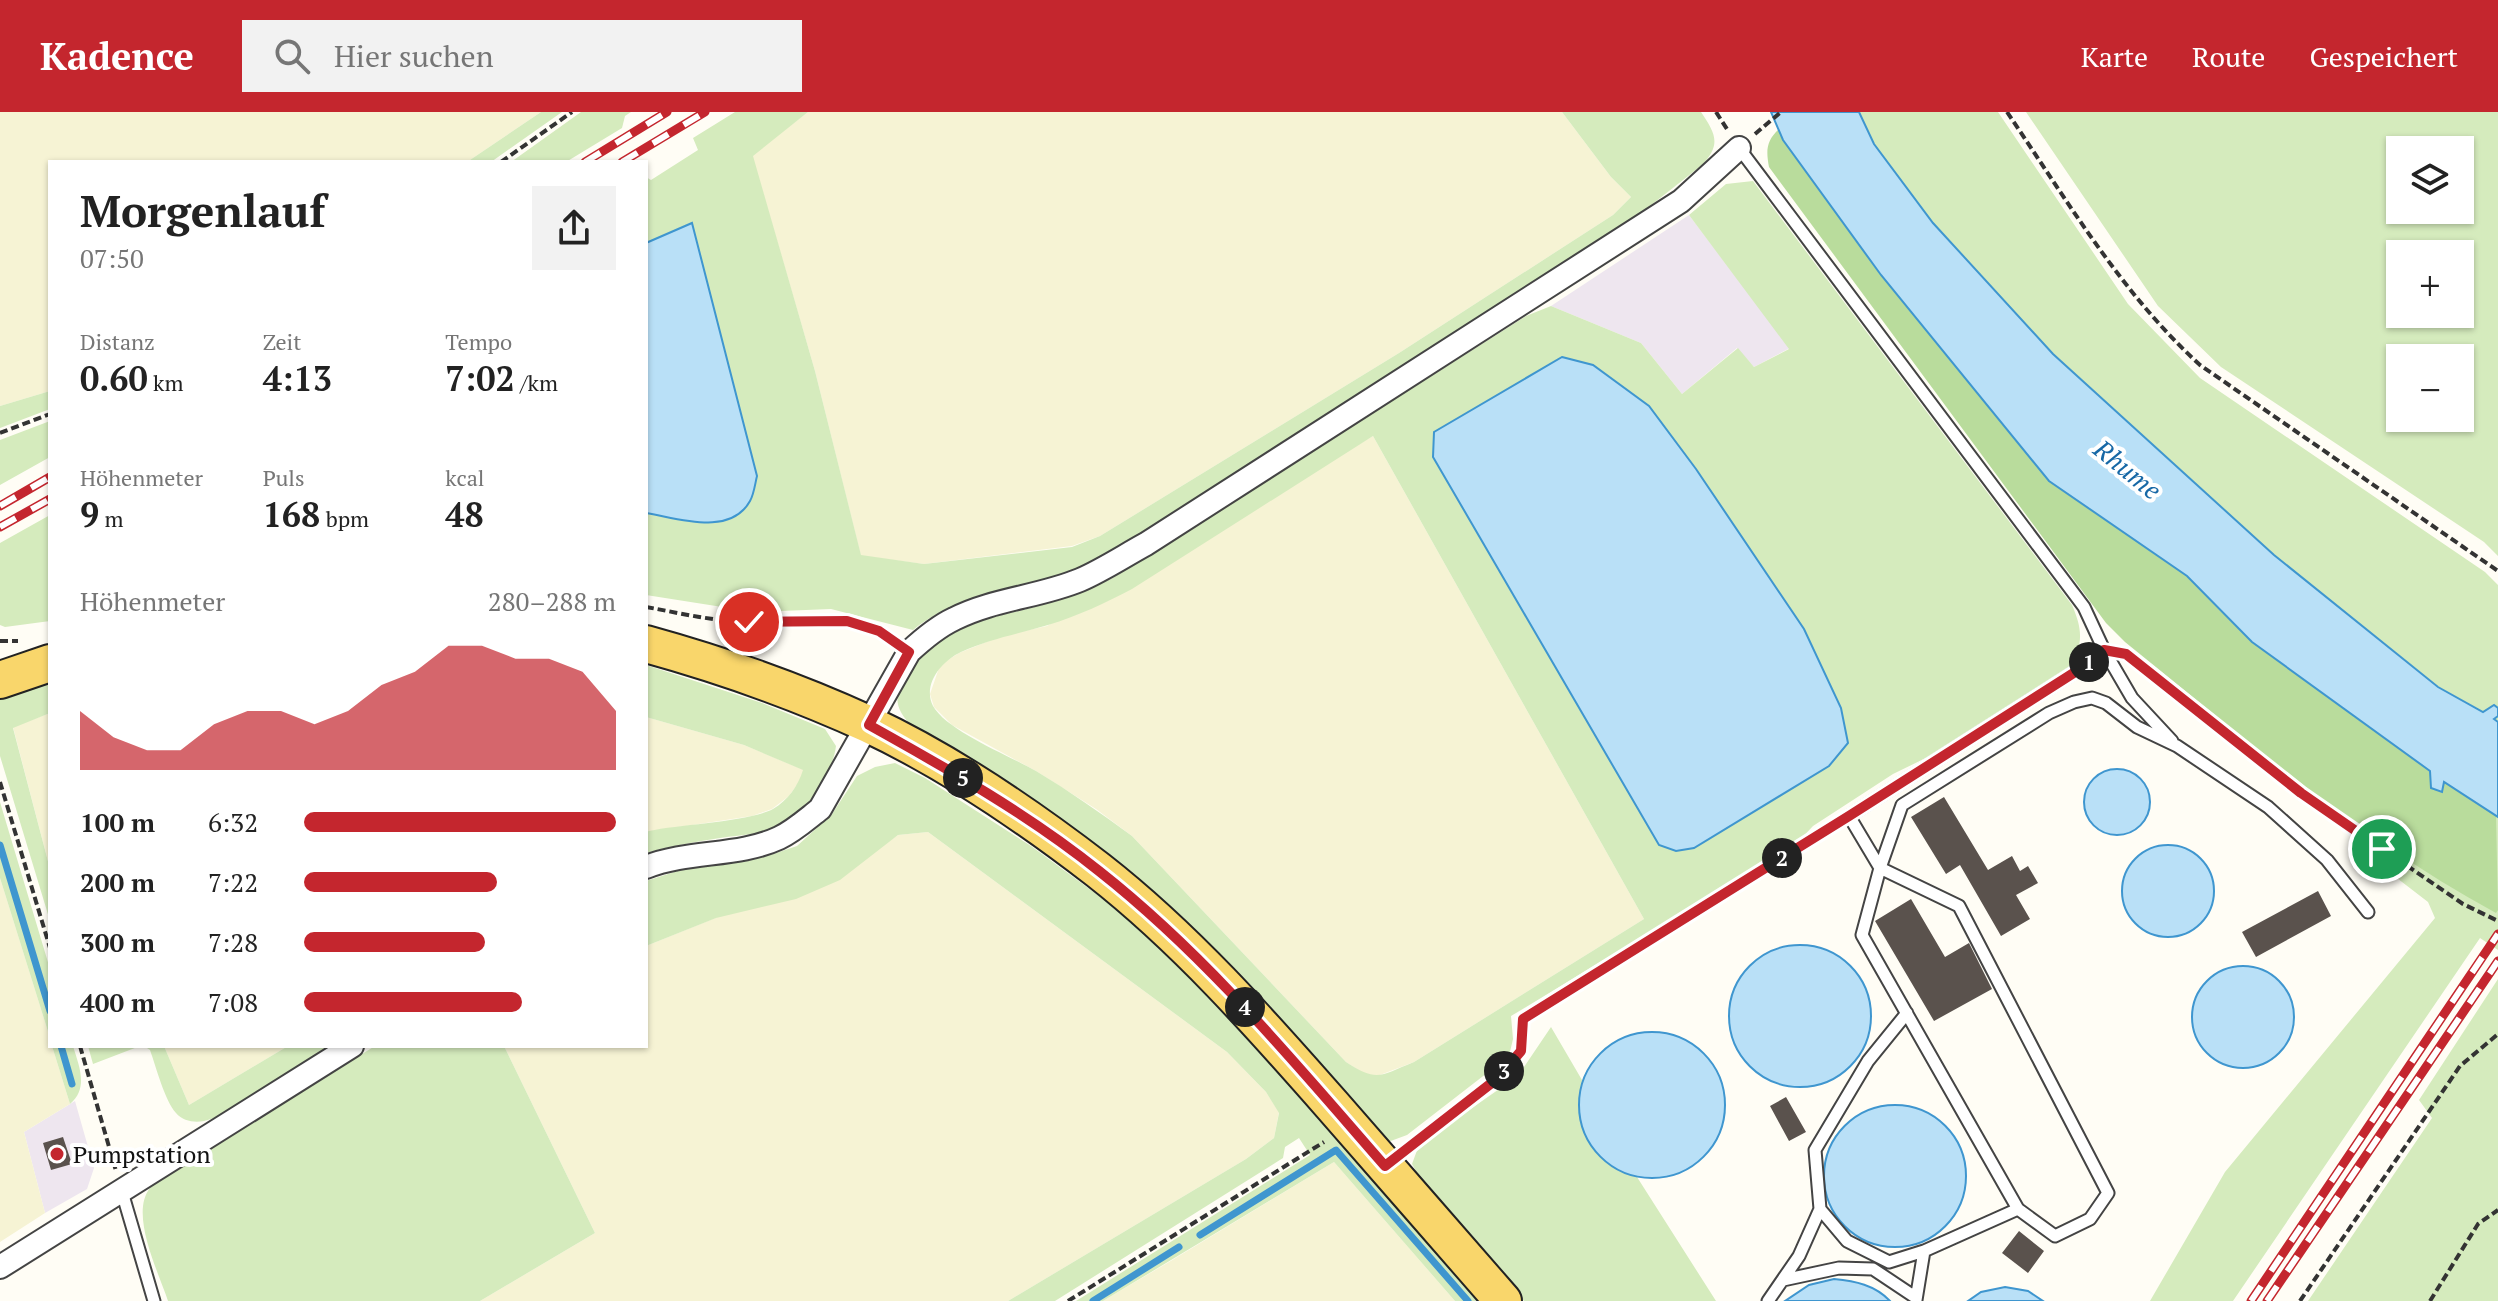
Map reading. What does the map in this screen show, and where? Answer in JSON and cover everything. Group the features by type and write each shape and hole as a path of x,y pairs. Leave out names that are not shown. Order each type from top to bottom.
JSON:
{"main road":[{"path":"648,645 747,675 869,725 944,766 1018,812 1098,870 1227,989 1503,1301"},
{"path":"0,680 48,664"}],"street":[{"path":"648,866 692,855 741,849 779,838 800,825 820,809 909,652 929,634 955,618 1081,579 1146,544 1681,201 1739,148"},
{"path":"0,1267 349,1048"}],"lane":[{"path":"1739,148 2084,607 2132,698 2177,746"},
{"path":"2104,650 2083,667 1849,816 1880,868 1959,906 2108,1193 2090,1219 2055,1236 2018,1209 1862,935 1880,868 1902,805 2049,713 2092,698 2106,703 2137,727 2177,746 2268,807 2327,860 2368,912"},
{"path":"1768,1301 1799,1256 1820,1209 1815,1150 1868,1061 1907,1013"},
{"path":"122,1192 154,1301"},
{"path":"1820,1209 1847,1241 1889,1262 1924,1251 2018,1209"},
{"path":"1783,1280 1839,1268 1873,1269 1915,1299 1924,1251"}],"path":[{"path":"504,160 572,112"},
{"path":"1765,124 1781,112"},
{"path":"2007,112 2125,286 2177,344 2200,365 2498,571"},
{"path":"0,433 48,415"},
{"path":"648,607 749,622 847,621 879,631 909,652"},
{"path":"0,641 16,642"},
{"path":"2104,650 2126,654 2301,793 2463,904 2498,921"},
{"path":"0,782 48,941"},
{"path":"1385,1166 1498,1078 1521,1051 1523,1019 1849,816"},
{"path":"2300,1301 2460,1066 2498,1034"},
{"path":"81,1048 122,1192"},
{"path":"1068,1301 1299,1157"},
{"path":"2430,1301 2478,1224 2498,1210"}],"shaded area":[{"path":"0,112 541,112 470,160 48,160 48,392 0,406"},
{"path":"808,112 1562,112 1611,177 1631,197 1613,215 1399,353 1100,536 1072,546 924,564 861,556 815,371 752,155"},
{"path":"1689,215 1790,348 1754,367 1737,348 1682,394 1641,343 1551,306"},
{"path":"1373,436 1644,919 1414,1062 1380,1075 1367,1076 1346,1062 1132,836 1036,771 952,725 934,707 930,694 940,665 959,653 1001,636 1047,626"},
{"path":"48,714 48,861 13,727"},
{"path":"648,718 744,745 804,770 789,796 772,809 752,816 648,832"},
{"path":"928,832 1227,1052 1266,1092 1279,1112 1274,1138 1246,1159 1008,1301 480,1301 595,1233 505,1048 648,1048 648,945 868,856 898,835"},
{"path":"0,878 48,1032 48,1048 53,1048 70,1104 24,1132 45,1213 0,1242"},
{"path":"165,1048 285,1048 189,1105"},
{"path":"75,1101 94,1168 87,1189 45,1213 24,1132"},
{"path":"1334,1162 1455,1301 1103,1301 1169,1262"}],"green space":[{"path":"541,112 562,112 494,160 470,160"},
{"path":"581,112 631,112 625,116 622,128 569,160 514,160"},
{"path":"735,112 808,112 753,156 815,371 861,555 924,564 1072,547 1100,536 1399,353 1613,215 1631,197 1611,177 1562,112 1701,112 1713,132 1714,145 1702,165 1622,228 1125,544 1052,578 963,603 930,618 913,630 831,609 754,612 648,595 648,178 651,180 698,150 693,138"},
{"path":"1859,112 1998,112 2128,304 2200,378 2485,572 2498,585 2498,950 2480,938 2233,1301 2150,1301 2225,1172 2435,918 2428,902 2367,855 2482,711 2439,687 2274,555 2053,354 1933,223 1874,144"},
{"path":"2026,112 2498,112 2498,556 2484,542 2221,367 2158,306"},
{"path":"1779,129 1783,140 1881,275 2049,481 2187,576 2252,642 2496,815 2496,913 2446,885 2351,821 2214,714 2106,623 1769,167 1768,146"},
{"path":"1753,181 2072,605 2080,630 2079,646 2067,669 1934,754 1893,774 1813,826 1797,843 1511,1016 1513,1039 1509,1056 1407,1135 1388,1142 1091,842 1038,803 913,727 898,704 900,685 918,659 948,635 964,626 1042,605 1111,579 1526,316 1551,306 1641,343 1682,394 1738,348 1754,367 1789,349 1689,215 1726,184","holes":["1373,436 1644,919 1414,1062 1380,1075 1365,1073 1346,1062 1132,836 1036,771 951,725 933,706 930,698 932,682 941,667 961,652 1070,618 1132,589"]},
{"path":"48,392 48,410 0,428 0,406"},
{"path":"48,422 48,458 0,485 0,440"},
{"path":"48,516 48,621 0,625 0,543"},
{"path":"648,666 762,703 825,729 836,746 830,769 817,792 781,826 759,833 648,853 648,832 748,817 773,809 792,792 803,770 744,745 648,718"},
{"path":"48,681 48,714 13,728 48,861 48,914 0,756 0,697"},
{"path":"895,763 925,778 1031,846 1144,929 1212,993 1484,1301 1455,1301 1334,1162 1103,1301 1076,1301 1310,1155 1299,1138 1285,1147 1283,1158 1055,1301 1008,1301 1246,1159 1274,1138 1279,1113 1266,1092 1227,1052 928,832 898,835 840,880 796,899 716,918 648,945 648,880 684,869 773,854 797,846 832,814 857,776 875,767"},
{"path":"0,802 48,962 48,1032 0,878"},
{"path":"2498,979 2498,1301 2308,1301 2432,1118 2419,1100"},
{"path":"1551,1027 1582,1080 1579,1105 1583,1129 1595,1151 1614,1167 1637,1177 1716,1301 1524,1301 1425,1187 1412,1164 1419,1145 1522,1070"},
{"path":"53,1048 74,1048 81,1084 70,1104"},
{"path":"89,1048 135,1048 93,1064"},
{"path":"147,1048 165,1048 189,1105 285,1048 329,1048 234,1109 196,1122 182,1118 172,1108"},
{"path":"372,1048 505,1048 595,1233 480,1301 168,1301 148,1244 143,1213 144,1199 150,1188"}],"water":[{"name":"Rhume","path":"1771,112 1859,112 1874,144 1933,223 2053,354 2274,555 2438,687 2483,712 2494,705 2498,708 2498,716 2494,719 2498,722 2498,817 2444,782 2442,792 2431,788 2430,771 2252,642 2187,576 2049,481 1881,275 1783,140"},
{"path":"692,223 757,476 751,498 741,512 730,519 702,522 648,513 648,242"},
{"path":"1562,357 1593,365 1649,406 1696,469 1804,629 1841,708 1848,743 1829,766 1694,848 1676,851 1659,845 1433,457 1434,432"},
{"path":"2117,769 2130,772 2140,779 2147,789 2150,802 2147,815 2140,825 2130,832 2117,835 2104,832 2094,825 2087,815 2084,802 2087,789 2094,779 2104,772"},
{"path":"2168,845 2186,849 2200,859 2210,873 2214,891 2210,909 2200,923 2186,933 2168,937 2150,933 2136,923 2126,909 2122,891 2126,873 2136,859 2150,849"},
{"path":"1800,945 1827,950 1851,965 1866,989 1871,1016 1866,1043 1851,1067 1827,1082 1800,1087 1773,1082 1749,1067 1734,1043 1729,1016 1734,989 1749,965 1773,950"},
{"path":"2243,966 2263,970 2279,981 2290,997 2294,1017 2290,1037 2279,1053 2263,1064 2243,1068 2223,1064 2207,1053 2196,1037 2192,1017 2196,997 2207,981 2223,970"},
{"path":"1652,1032 1680,1038 1703,1054 1719,1077 1725,1105 1719,1133 1703,1156 1680,1172 1652,1178 1624,1172 1601,1156 1585,1133 1579,1105 1585,1077 1601,1054 1624,1038"},
{"path":"1895,1105 1922,1110 1946,1125 1961,1149 1966,1176 1961,1203 1946,1227 1922,1242 1895,1247 1868,1242 1844,1227 1829,1203 1824,1176 1829,1149 1844,1125 1868,1110"},
{"path":"1834,1279 1864,1285 1890,1301 1785,1301 1809,1285"},
{"path":"2005,1287 2028,1291 2043,1301 1968,1301 1981,1292"}],"building":[{"path":"1944,797 1988,870 2012,856 2020,871 2028,866 2038,883 2016,895 2030,919 2001,936 1960,865 1946,874 1911,817"},
{"path":"2318,891 2331,916 2256,957 2242,932"},
{"path":"1911,899 1945,957 1969,943 1992,989 1934,1021 1875,921"},
{"path":"1786,1097 1806,1132 1789,1141 1770,1106"},
{"name":"Pumpstation","path":"63,1137 72,1164 51,1170 43,1143"},
{"path":"2019,1231 2044,1251 2028,1273 2002,1253"}],"waterway":[{"path":"0,845 48,1004"},
{"path":"62,1048 72,1084"},
{"path":"1200,1235 1336,1150 1468,1301"},
{"path":"1093,1301 1179,1247"}],"railway":[{"path":"588,160 667,112"},
{"path":"625,160 705,112"},
{"path":"0,506 48,478"},
{"path":"0,527 48,500"},
{"path":"2251,1301 2498,934"},
{"path":"2267,1301 2498,961"}],"place":[{"name":"Pumpstation","path":"57,1154"}],"route":[{"path":"749,622 847,621 879,631 909,652 869,725 944,766 1018,812 1098,870 1137,903 1257,1019 1385,1166 1498,1078 1521,1051 1523,1019 1849,816 2083,667 2104,650 2126,654 2301,793 2382,849"}]}
